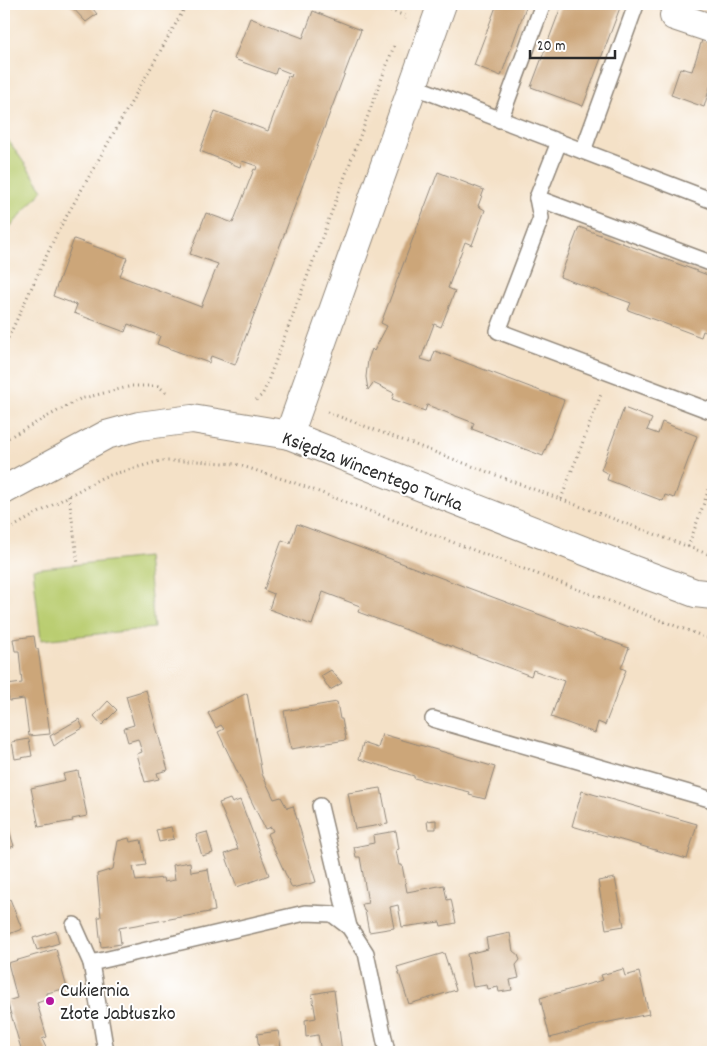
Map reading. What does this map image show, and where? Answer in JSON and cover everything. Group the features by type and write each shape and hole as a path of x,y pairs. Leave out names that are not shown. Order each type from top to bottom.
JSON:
{"street":[{"path":"289,435 442,4"},
{"path":"674,16 713,29"},
{"name":"Księdza Wincentego Turka","path":"4,490 106,435 139,426 192,419 289,435 623,566 695,593 713,596"}],"lane":[{"path":"500,120 543,4"},
{"path":"583,152 636,5"},
{"path":"413,86 713,201"},
{"path":"559,142 537,198 541,218 498,331 713,412"},
{"path":"537,198 713,264"},
{"path":"433,720 713,800"},
{"path":"320,806 349,927"},
{"path":"91,963 305,913 332,914 349,927 366,953 387,1052"},
{"path":"74,925 91,963 106,1052"}],"path":[{"path":"4,347 57,233 187,4"},
{"path":"371,4 406,16 402,26"},
{"path":"252,402 262,395 265,389 395,44"},
{"path":"561,499 610,373"},
{"path":"4,440 80,399 132,386 158,386 174,397"},
{"path":"265,389 713,556"},
{"path":"4,532 103,477 160,461 236,464 304,486 713,640"},
{"path":"688,547 713,478"},
{"path":"69,496 78,564"}],"green space":[{"path":"4,134 43,190 12,225 4,231"},
{"path":"147,557 154,628 41,640 33,569"}],"building":[{"path":"69,4 89,4 97,14 86,22"},
{"path":"497,4 527,4 501,76 474,65"},
{"path":"562,4 621,5 583,106 531,87"},
{"path":"313,11 361,30 235,365 211,356 209,363 157,344 160,336 128,324 125,332 74,313 77,305 53,296 74,239 127,258 120,276 201,307 218,264 190,254 206,213 233,223 254,169 256,170 257,166 242,161 240,167 200,151 215,111 268,131 288,76 291,77 292,74 277,68 275,74 234,59 250,18 303,38"},
{"path":"702,40 713,43 713,85 711,84 704,107 671,95 680,68 692,71"},
{"path":"438,172 484,190 478,206 485,210 472,245 465,242 448,288 455,291 441,327 434,324 421,359 431,362 435,351 564,400 543,456 472,429 474,423 427,405 425,411 392,399 394,393 373,383 368,390 366,377 368,360 372,349 374,351 387,326 381,323"},
{"path":"579,227 713,277 713,335 703,331 701,337 628,310 631,303 560,277"},
{"path":"624,408 652,419 647,430 658,434 662,422 697,436 674,498 665,495 663,501 607,480 609,474 601,470"},
{"path":"297,524 629,648 621,668 626,670 605,725 598,722 595,733 551,717 564,681 533,670 531,676 358,612 360,606 323,592 312,625 269,609 274,594 264,590 282,540 290,543"},
{"path":"34,636 36,649 38,649 50,734 29,736 24,699 9,701 7,685 22,683 19,651 15,651 13,639"},
{"path":"331,670 342,683 330,690 321,676"},
{"path":"146,690 168,770 157,773 159,779 145,782 137,754 142,752 138,739 128,742 124,728 134,725 126,696"},
{"path":"247,693 262,774 274,799 281,797 287,808 293,806 316,882 292,888 267,834 273,831 271,827 265,829 218,732 224,729 221,725 216,728 208,713"},
{"path":"108,701 117,710 102,725 94,716"},
{"path":"337,702 346,740 291,749 284,711"},
{"path":"79,719 83,728 54,746 50,736"},
{"path":"382,734 495,767 485,799 469,795 470,792 414,778 414,776 359,759 363,743 378,748"},
{"path":"29,739 32,756 15,759 12,742"},
{"path":"78,771 87,816 72,819 73,821 39,827 31,788 65,780 63,774"},
{"path":"381,788 388,824 355,829 348,793"},
{"path":"582,791 697,824 687,859 572,826"},
{"path":"230,799 232,803 240,800 269,875 237,887 225,854 238,849 219,803"},
{"path":"4,814 14,846 4,850"},
{"path":"436,820 436,829 428,829 427,821"},
{"path":"171,827 174,839 159,842 156,830"},
{"path":"396,831 399,849 396,850 399,865 402,865 407,892 444,885 447,900 451,899 456,923 441,926 440,922 402,927 398,905 390,907 394,928 369,932 362,904 368,903 360,857 356,857 354,847 374,843 373,835"},
{"path":"207,832 213,853 202,856 196,835"},
{"path":"129,838 130,842 141,840 146,865 133,867 136,881 163,878 164,882 175,880 173,865 190,862 191,872 208,869 215,911 119,928 121,944 101,947 98,917 101,917 97,874 113,869 118,841"},
{"path":"615,878 624,926 606,929 598,881"},
{"path":"10,899 22,929 4,936 4,901"},
{"path":"56,931 59,943 37,950 33,938"},
{"path":"510,933 513,951 520,960 516,965 519,978 510,980 512,990 499,992 498,987 488,989 487,985 473,987 467,954 488,949 486,938"},
{"path":"56,949 67,988 47,993 48,999 37,1003 47,1037 42,1039 48,1052 22,1052 7,1001 17,998 8,963"},
{"path":"444,953 456,990 409,1004 397,967"},
{"path":"623,969 625,976 639,972 649,1014 599,1024 550,1038 540,998 603,980 601,975"},
{"path":"334,990 342,1052 321,1052 318,1035 306,1037 305,1020 316,1018 312,994"},
{"path":"278,1031 282,1052 273,1052 273,1048 259,1049 257,1034"}],"place":[{"name":"Cukiernia Złote Jabłuszko","path":"50,1001"}]}
